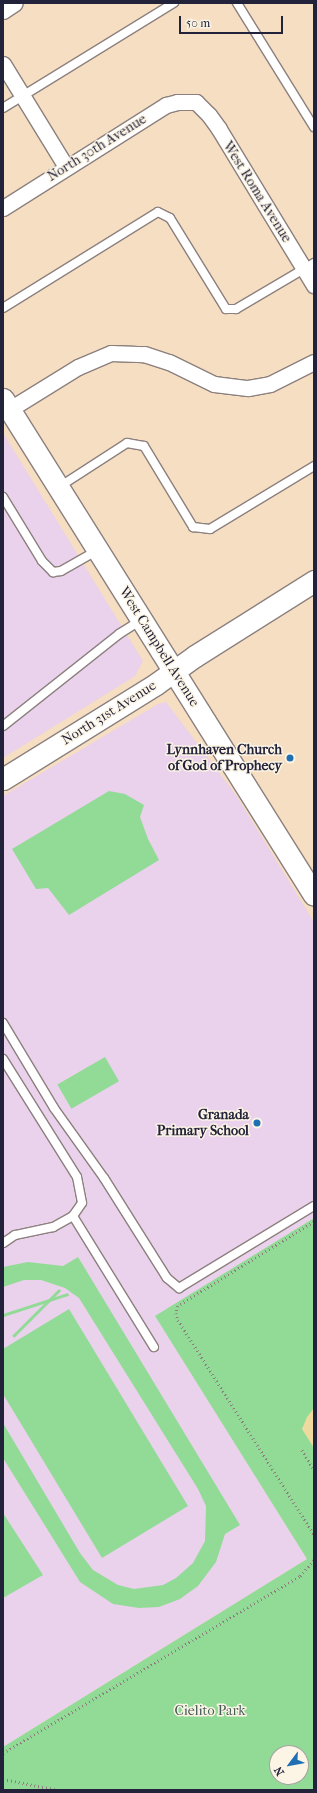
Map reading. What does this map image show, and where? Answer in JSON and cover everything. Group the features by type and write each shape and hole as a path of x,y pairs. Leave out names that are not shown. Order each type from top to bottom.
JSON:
{"street":[{"path":"3,11 15,3"},
{"path":"3,64 66,167"},
{"name":"North 30th Avenue","path":"3,208 166,105 177,102 196,102"},
{"name":"West Roma Avenue","path":"196,102 209,115 219,129 309,266 314,285"},
{"path":"6,404 78,367 111,353 144,354 169,362 214,384 248,388 270,384 314,362"},
{"name":"West Campbell Avenue","path":"6,404 174,671 311,882"},
{"name":"North 31st Avenue","path":"3,779 314,581"}],"lane":[{"path":"3,108 174,3"},
{"path":"237,3 314,127"},
{"path":"3,308 158,212 170,218 226,309 236,309 309,266"},
{"path":"58,487 127,443 144,446 193,527 210,529 314,466"},
{"path":"3,497 42,561 53,572 61,571 98,550"},
{"path":"3,726 119,634 142,620"},
{"path":"3,1023 54,1108 104,1178 167,1278 179,1288 314,1206"},
{"path":"3,1059 77,1177 82,1203 73,1216 53,1227 15,1235 3,1243"},
{"path":"73,1216 154,1347"}],"path":[{"path":"314,1222 178,1306 176,1312 178,1320 314,1534"},
{"path":"302,1450 314,1470"},
{"path":"3,1754 300,1576 314,1560"},
{"path":"3,1779 58,1790"}],"shaded area":[{"path":"3,433 143,661 135,676 3,758"},
{"path":"166,702 236,795 314,922 314,1218 156,1317 307,1559 3,1747 3,796 158,704"}],"green space":[{"path":"109,791 125,794 144,805 140,817 148,839 159,860 69,915 48,888 36,889 12,849"},
{"path":"105,1057 119,1081 71,1109 57,1084"},
{"name":"Cielito Park","path":"314,1218 314,1790 3,1790 3,1747 307,1559 155,1316"},
{"path":"78,1257 240,1525 225,1534 216,1562 198,1586 180,1599 159,1607 139,1608 113,1604 80,1582 3,1458 3,1423 80,1553 93,1570 118,1585 134,1589 163,1585 176,1578 193,1563 205,1541 206,1506 198,1489 79,1298 65,1288 41,1280 24,1280 3,1287 3,1267 28,1262 63,1266"},
{"path":"59,1289 61,1291 14,1338 12,1336"},
{"path":"68,1293 69,1296 3,1317 3,1314"},
{"path":"69,1309 188,1506 102,1558 3,1394 3,1349"},
{"path":"3,1513 43,1575 3,1598"}],"sand":[{"path":"314,1408 314,1448 302,1429 307,1417"}],"place":[{"name":"Lynnhaven Church of God of Prophecy","path":"290,758"},
{"name":"Granada Primary School","path":"257,1123"}]}
